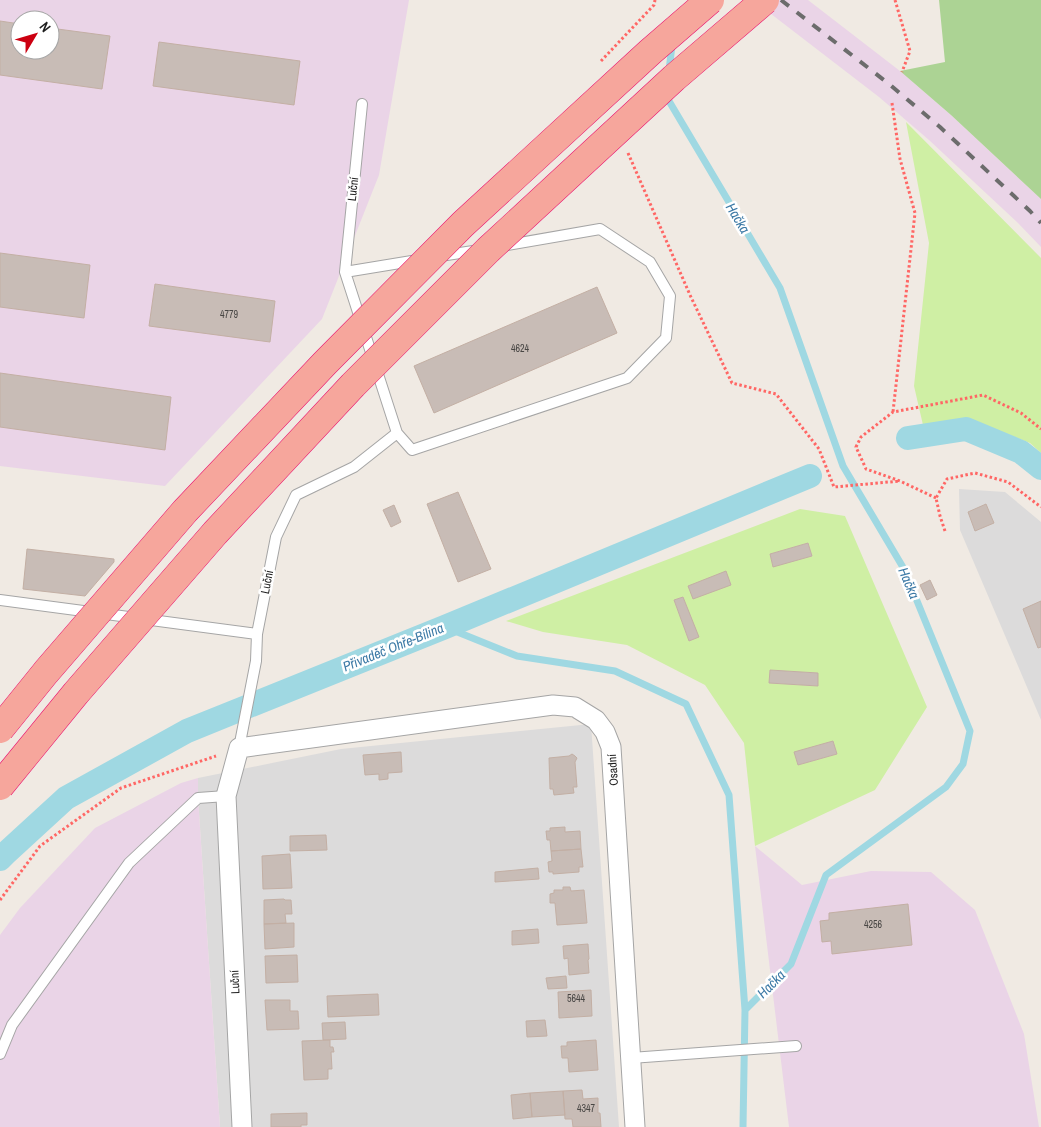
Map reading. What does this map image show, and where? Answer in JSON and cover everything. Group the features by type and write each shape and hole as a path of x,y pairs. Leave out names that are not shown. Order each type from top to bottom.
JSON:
{"highway":[{"path":"0,729 46,672 185,511 325,363 463,224 650,52 710,0"},
{"path":"0,786 76,693 215,533 353,386 488,250 674,78 765,0"}],"street":[{"name":"Osadní","path":"239,748 553,705 575,708 596,720 605,732 611,747 635,1127"},
{"name":"Luční","path":"239,748 226,796 242,1127"}],"lane":[{"name":"Luční","path":"239,748 256,661 257,634 276,537 296,495 354,467 397,433 345,272 362,104"},
{"path":"345,272 600,229 650,262 670,296 666,338 628,378 412,450 397,433"},
{"path":"0,600 257,634"},
{"path":"0,1054 12,1025 129,864 198,798 226,796"},
{"path":"631,1058 796,1046"}],"path":[{"path":"595,67 654,5 655,0"},
{"path":"895,0 910,51 902,72"},
{"path":"892,103 900,159 915,213 893,412"},
{"path":"625,148 690,295 732,383 776,394 819,449 834,487 900,480"},
{"path":"936,498 900,480 866,469 856,447 861,437 893,412 983,395 1021,413 1041,429"},
{"path":"945,531 936,498 947,479 975,473 1008,482 1041,507"},
{"path":"0,900 40,846 120,788 239,748"}],"shaded area":[{"path":"0,0 409,0 379,175 322,319 165,486 0,466"},
{"path":"753,0 808,0 900,71 951,115 1041,199 1041,247 929,140 879,97"},
{"path":"959,489 1005,492 1041,522 1041,720 960,530"},
{"path":"591,724 619,1127 220,1127 198,778 341,749"},
{"path":"198,778 220,1127 0,1127 0,935 20,908 95,828 181,783"},
{"path":"755,846 802,885 871,871 931,872 975,910 1024,1034 1039,1127 789,1127"}],"green space":[{"path":"939,0 1041,0 1041,199 951,115 900,71 945,62"},
{"path":"906,122 1041,258 1041,453 1030,443 972,420 923,425 914,386 929,243"},
{"path":"800,509 845,516 927,707 875,790 755,846 744,743 705,685 627,645 543,632 506,621","holes":["808,543 812,556 773,566 770,554","726,572 731,585 689,586","683,597 698,637 689,641 674,600","770,670 818,673 818,686 769,683","833,741 837,754 798,765 795,753"]}],"building":[{"path":"0,21 10,22 10,60 60,60 60,29 110,36 102,89 0,75"},
{"path":"159,42 300,61 294,105 153,86"},
{"path":"0,253 90,265 84,318 0,307"},
{"path":"155,284 275,301 270,342 149,326"},
{"path":"597,287 617,333 434,413 414,366"},
{"path":"0,373 171,397 165,450 0,427"},
{"path":"458,492 491,569 458,582 427,504"},
{"path":"986,504 994,523 975,531 968,512"},
{"path":"394,505 401,522 391,527 383,510"},
{"path":"808,543 812,556 773,567 770,554"},
{"path":"27,549 114,559 114,562 85,596 23,589"},
{"path":"726,571 731,585 693,599 688,586"},
{"path":"930,580 937,595 927,600 920,585"},
{"path":"683,597 699,637 689,641 674,600"},
{"path":"1041,601 1041,647 1038,648 1023,609"},
{"path":"770,670 818,673 818,686 769,683"},
{"path":"833,741 837,754 798,765 794,752"},
{"path":"401,752 402,772 388,773 388,779 379,780 379,774 365,775 363,755"},
{"path":"572,754 577,758 575,762 577,787 573,787 574,793 554,795 553,789 550,789 549,758"},
{"path":"565,827 565,832 580,831 581,849 551,851 550,840 547,840 546,831 550,831 550,828"},
{"path":"326,835 327,850 290,851 290,836"},
{"path":"581,849 583,867 579,867 579,872 553,874 553,872 549,872 548,862 552,861 551,851"},
{"path":"290,854 292,888 263,889 262,856"},
{"path":"538,868 539,879 495,882 495,872"},
{"path":"563,887 570,887 571,891 584,890 587,923 557,925 555,903 550,903 550,894 554,893 554,890 563,890"},
{"path":"264,900 291,900 292,914 285,914 286,923 264,924"},
{"path":"908,904 912,945 832,954 831,941 822,942 820,921 829,920 829,913"},
{"path":"294,923 294,947 265,949 264,924"},
{"path":"538,929 539,943 512,945 512,931"},
{"path":"588,944 589,973 569,975 568,958 564,959 563,946"},
{"path":"297,955 298,982 266,983 265,956"},
{"path":"566,976 567,988 548,989 546,978"},
{"path":"591,990 592,1016 559,1018 558,992"},
{"path":"378,994 379,1015 328,1017 327,996"},
{"path":"265,1000 290,1000 290,1011 298,1011 299,1029 267,1030"},
{"path":"545,1020 547,1036 527,1037 526,1021"},
{"path":"345,1022 346,1039 323,1040 322,1023"},
{"path":"330,1040 330,1047 333,1047 334,1052 331,1052 332,1069 328,1069 328,1079 304,1080 302,1041"},
{"path":"596,1040 598,1070 569,1072 568,1058 562,1058 561,1046 567,1046 567,1042"},
{"path":"582,1090 583,1099 598,1098 598,1113 600,1113 601,1127 573,1127 572,1119 565,1119 563,1091"},
{"path":"563,1091 565,1115 532,1117 530,1093"},
{"path":"530,1093 532,1117 513,1119 511,1095"},
{"path":"307,1113 307,1125 301,1125 301,1127 271,1127 271,1114"}],"waterway":[{"name":"Hačka","path":"669,71 672,45"},
{"name":"Hačka","path":"666,95 780,288 843,466 904,569 970,731 963,764 946,787 826,875 791,964 745,1010 743,1127"},
{"name":"Přivaděč Ohře-Bílina","path":"908,438 966,429 1021,452 1041,468"},
{"name":"Přivaděč Ohře-Bílina","path":"0,859 66,798 187,731 810,476"},
{"path":"445,627 517,656 615,671 686,704 729,795 745,1010"}],"railway":[{"path":"781,0 889,84 940,127 1041,223"}]}
